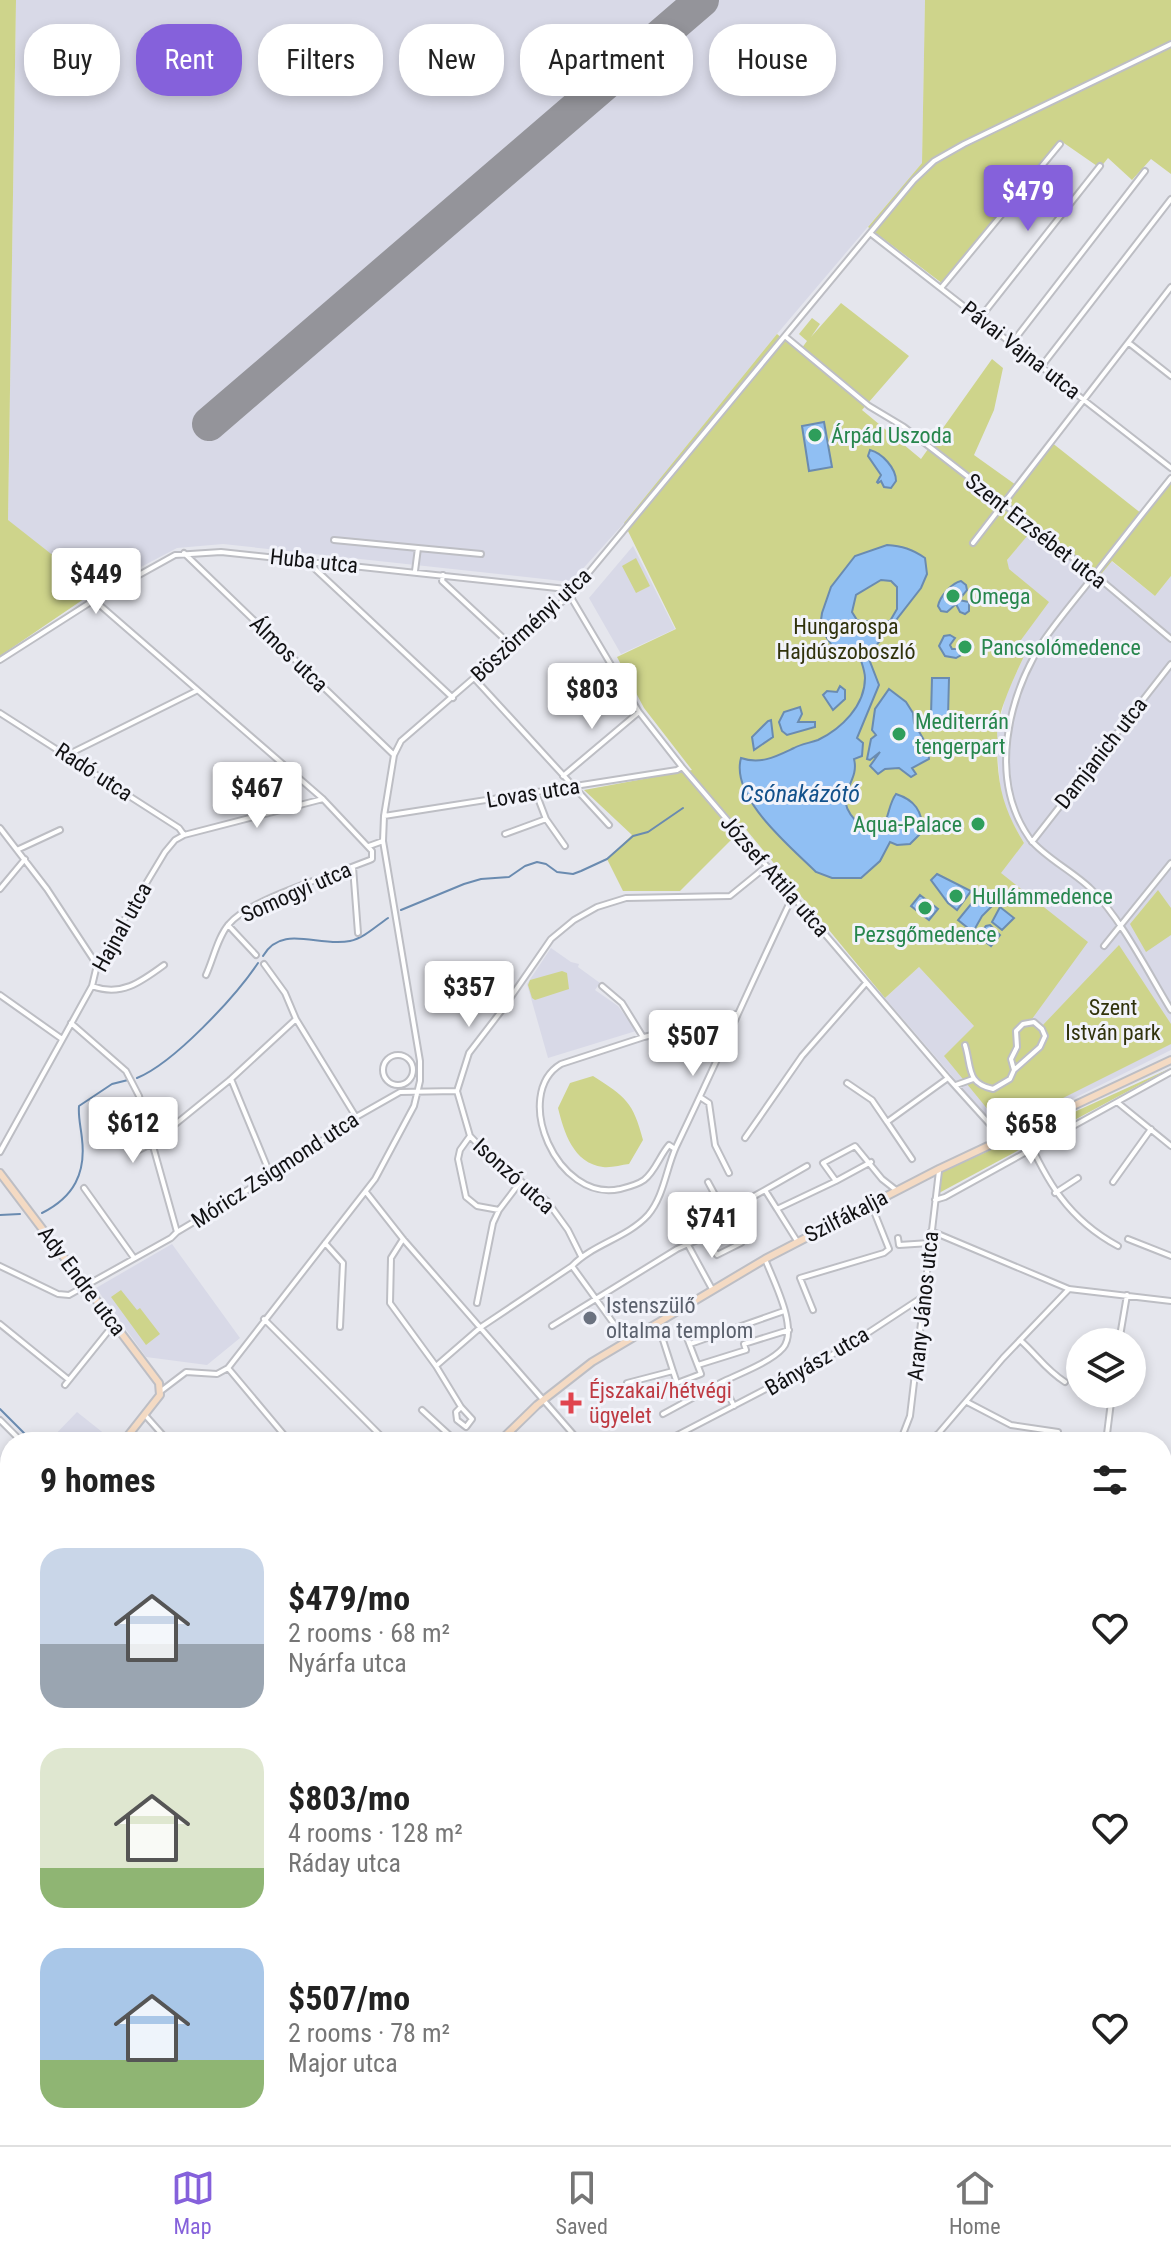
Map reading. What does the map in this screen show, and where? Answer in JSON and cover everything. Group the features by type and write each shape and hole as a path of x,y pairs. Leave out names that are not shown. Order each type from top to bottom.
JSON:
{"street":[{"name":"Böszörményi utca","path":"394,755 401,741 571,594 914,180 934,161 1171,44"},
{"path":"941,288 1060,144"},
{"path":"979,318 1100,166"},
{"path":"1011,343 1145,171"},
{"path":"1041,367 1171,199"},
{"name":"Pávai Vajna utca","path":"870,233 1171,468"},
{"path":"973,543 1171,287"},
{"name":"Szent Erzsébet utca","path":"786,337 869,406 904,427 1095,575 1171,639"},
{"path":"1128,343 1171,376"},
{"path":"1171,478 1044,640 1031,663 1017,697 1008,732 1007,787 1014,811 1032,842 1091,889 1171,1010"},
{"path":"334,540 481,554"},
{"path":"415,571 418,548"},
{"name":"Huba utca","path":"184,553 221,552 415,571 560,587 571,594"},
{"path":"0,660 94,600 184,553"},
{"name":"Álmos utca","path":"184,553 394,755"},
{"path":"313,561 313,567 453,698"},
{"path":"443,575 442,581 512,646"},
{"name":"József Attila utca","path":"571,594 639,712 682,767 1003,1139"},
{"path":"94,600 323,799 369,846 383,841"},
{"name":"Damjanich utca","path":"1032,842 1171,664"},
{"path":"474,678 609,825"},
{"path":"67,755 196,691"},
{"path":"563,776 639,712"},
{"name":"Radó utca","path":"0,713 179,828 184,835"},
{"path":"131,1432 161,1391 186,1372 217,1374 228,1368 366,1192 410,1114 419,1090 420,1061 383,841 394,755"},
{"name":"Lovas utca","path":"384,816 682,767"},
{"path":"536,793 546,819 565,846"},
{"path":"184,835 323,799"},
{"path":"505,834 546,819"},
{"path":"0,828 25,859 97,965"},
{"path":"18,850 60,830"},
{"name":"Hajnal utca","path":"0,1152 92,986 97,965 165,852 184,835"},
{"name":"Somogyi utca","path":"206,975 228,925 242,913 372,859 369,846"},
{"path":"0,889 25,859"},
{"path":"1104,946 1171,863"},
{"path":"457,1091 469,1053 551,939 574,920 597,907 626,898 730,896 767,866"},
{"path":"353,867 358,933"},
{"path":"436,1366 481,1327 572,1266 581,1256 647,1215 657,1200 675,1149 737,1014 790,902 795,898"},
{"path":"228,925 256,955"},
{"path":"264,964 285,993 296,1019 356,1117"},
{"path":"92,986 107,990 130,987 164,965"},
{"path":"479,969 510,998"},
{"path":"745,1138 802,1056 866,982"},
{"path":"602,986 622,1003 644,1037"},
{"path":"0,995 62,1039"},
{"path":"675,1149 669,1145 646,1179 624,1188 602,1191 573,1178 565,1172 547,1141 539,1106 546,1083 555,1067 644,1037 737,1014"},
{"path":"116,1139 137,1151 151,1144 231,1079 296,1019"},
{"path":"965,1045 973,1079 981,1086 993,1089 1010,1079 1014,1070 1040,1047 1045,1036 1034,1022 1023,1024 1016,1031 1017,1047 1011,1059 1014,1070"},
{"path":"71,1023 131,1077 177,1232"},
{"path":"398,1055 409,1059 414,1070 409,1081 399,1088 387,1080 383,1070 389,1059 398,1055"},
{"name":"Szilfákalja","path":"509,1432 581,1369 652,1324 797,1241 947,1165 1171,1060"},
{"path":"935,1200 1171,1072"},
{"path":"887,1122 948,1078"},
{"path":"231,1079 271,1176"},
{"path":"955,1085 973,1079"},
{"path":"847,1083 872,1100 912,1159"},
{"name":"Móricz Zsigmond utca","path":"85,1287 271,1176 399,1088 457,1091"},
{"name":"Isonzó utca","path":"457,1091 470,1136 492,1159 552,1207 581,1256"},
{"path":"700,1097 709,1103 715,1145 729,1173"},
{"path":"1117,1102 1171,1146"},
{"path":"1023,1129 1055,1193 1096,1235 1118,1246"},
{"path":"1113,1182 1151,1129"},
{"path":"470,1136 463,1144 458,1159 466,1197 477,1206 499,1210"},
{"path":"836,1181 823,1163 855,1146 882,1179 896,1190"},
{"path":"777,1209 871,1162"},
{"path":"747,1200 807,1166"},
{"name":"Arany János utca","path":"904,1432 910,1416 939,1169"},
{"name":"Ady Endre utca","path":"0,1173 159,1383 161,1391"},
{"path":"1055,1193 1078,1178"},
{"path":"477,1303 491,1231 499,1210 521,1181"},
{"path":"706,1237 717,1255 741,1243 708,1182"},
{"path":"84,1188 134,1258"},
{"path":"765,1190 797,1241"},
{"path":"366,1192 403,1239 572,1432"},
{"path":"813,1310 800,1278 889,1249 871,1204"},
{"path":"552,1326 677,1249 731,1225"},
{"path":"931,1231 1069,1289 1171,1301"},
{"path":"898,1238 899,1245 930,1243"},
{"path":"403,1239 391,1258 390,1303 472,1419 466,1427 455,1417 461,1407"},
{"path":"1128,1239 1171,1256"},
{"path":"325,1243 343,1263 340,1327"},
{"path":"688,1245 712,1289"},
{"path":"663,1414 776,1354 785,1346 789,1330 765,1259"},
{"path":"0,1266 58,1294 69,1295 85,1287"},
{"path":"572,1266 614,1324"},
{"path":"938,1432 1069,1289"},
{"path":"1121,1328 1127,1295"},
{"name":"Bányász utca","path":"683,1432 845,1348 924,1296"},
{"path":"690,1344 784,1311"},
{"path":"264,1319 377,1432"},
{"path":"0,1324 67,1382 114,1324"},
{"path":"652,1324 663,1340 677,1383 701,1374 684,1330"},
{"path":"698,1365 746,1350 744,1344 789,1330"},
{"path":"1020,1340 1039,1358 1043,1368 1065,1382"},
{"path":"228,1368 282,1432"},
{"path":"627,1383 673,1371"},
{"path":"722,1382 734,1406"},
{"path":"967,1402 1011,1425 1058,1432"},
{"path":"1107,1432 1110,1408"},
{"path":"422,1410 446,1432"},
{"path":"145,1415 160,1432"}],"shaded area":[{"path":"16,0 925,0 922,163 777,334 624,523 571,582 223,544 177,548 97,590 8,521"},
{"path":"1034,527 1097,578 1111,561 1155,596 1171,576 1171,1050 1002,1134 885,998 919,967 974,1026 968,1084 1000,873 1024,843 1005,810 1001,796 996,737 1006,695 1026,652 1018,644 1007,560"},
{"path":"633,546 675,629 621,654 589,598"},
{"path":"551,948 579,964 578,967 600,983 595,990 618,1006 636,1031 548,1058 527,984"},
{"path":"172,1244 240,1338 207,1365 146,1357 96,1288"},
{"path":"77,1412 102,1432 58,1432"}],"green space":[{"path":"0,0 16,0 8,520 97,590 0,656"},
{"path":"925,0 1171,0 1171,174 1151,159 1132,180 1108,158 1100,168 1061,141 943,284 868,227 922,163"},
{"name":"Hungarospa Hajdúszoboszló","path":"841,303 909,356 862,410 921,459 992,359 1003,368 994,410 974,455 1016,485 1051,442 1142,514 1171,483 1171,576 1155,596 1112,561 1097,579 1034,528 1007,560 1009,569 1049,602 1018,644 1026,652 1001,714 997,738 1000,746 997,750 1003,798 1024,843 1001,873 1088,942 1032,1019 1042,1026 1119,945 1171,1024 1171,1044 1003,1128 944,1056 974,1026 919,967 885,998 744,827 680,891 623,891 607,859 632,835 584,790 692,770 644,708 617,657 676,629 624,523 777,334 799,352 807,341 799,334 812,318 820,324 811,337"},
{"path":"636,558 650,586 636,593 622,566"},
{"path":"1158,890 1171,908 1171,935 1146,952 1130,924"},
{"path":"562,971 567,973 569,989 535,1000 532,998 528,985 530,980"},
{"path":"1171,1068 939,1193 942,1172"},
{"path":"593,1076 621,1095 636,1117 643,1140 629,1164 606,1167 584,1159 577,1153 563,1127 558,1108 570,1083"},
{"path":"121,1290 160,1334 146,1345 111,1297"}],"water":[{"path":"824,422 832,467 809,471 802,426"},
{"path":"870,450 884,458 894,471 896,481 891,488 884,487 881,481 877,482 881,475 868,456"},
{"name":"Csónakázótó","path":"887,545 902,547 925,558 927,574 921,588 869,659 879,685 857,738 863,743 862,756 854,759 853,777 845,799 852,816 862,827 878,830 885,823 896,794 916,807 923,831 910,844 890,842 880,861 861,878 832,878 816,872 765,821 745,789 740,773 741,758 755,761 769,759 818,740 835,730 856,707 865,678 859,654 847,647 834,649 820,627 831,587 855,556","holes":["881,580 891,581 897,587 897,609 890,621 857,620 852,612 856,595"]},
{"name":"Omega","path":"961,581 967,590 959,600 969,602 969,611 965,614 960,612 956,604 947,612 941,611 938,606 944,594"},
{"name":"Pancsolómedence","path":"944,636 955,638 950,645 952,649 959,649 964,643 970,650 956,658 945,656 939,646"},
{"path":"932,678 949,678 948,717 931,716"},
{"path":"840,686 845,690 845,699 833,710 823,695 827,691 837,692"},
{"name":"Mediterrán tengerpart","path":"889,689 906,702 928,747 929,759 912,768 916,774 911,777 899,768 885,769 878,774 870,766 880,752 867,759 871,739 876,735 872,730 875,709"},
{"path":"800,707 802,714 798,722 815,722 815,727 787,735 779,722 784,712"},
{"path":"771,720 773,737 754,750 752,737"},
{"name":"Hullámmedence","path":"937,874 971,891 957,910 931,880"},
{"path":"981,892 995,903 982,916 973,932 958,920"},
{"name":"Pezsgőmedence","path":"920,895 938,909 929,920 911,906"},
{"path":"1000,907 1014,918 1002,930 992,922"},
{"path":"990,925 1000,935 991,946 978,936"}],"waterway":[{"path":"401,910 464,884 509,877 537,862 557,872 573,874 607,859 633,836 648,832 683,808"},
{"path":"263,956 271,946 291,939 350,941 365,935 388,918"},
{"path":"137,1078 168,1058 203,1028 258,963"},
{"path":"42,1213 70,1192 80,1173 83,1151 79,1106 112,1084 128,1080"},
{"path":"0,1215 20,1214"},
{"path":"0,1409 23,1432"}],"runway":[{"path":"209,424 702,0"}],"place":[{"name":"Árpád Uszoda","path":"815,435"},
{"name":"Omega","path":"953,596"},
{"name":"Pancsolómedence","path":"965,647"},
{"name":"Mediterrán tengerpart","path":"899,734"},
{"name":"Aqua-Palace","path":"978,824"},
{"name":"Hullámmedence","path":"956,896"},
{"name":"Pezsgőmedence","path":"925,908"},
{"name":"Istenszülő oltalma templom","path":"590,1318"},
{"name":"Éjszakai/hétvégi ügyelet","path":"571,1403"}],"park label":[{"name":"Szent István park","path":"1113,1020"}]}
